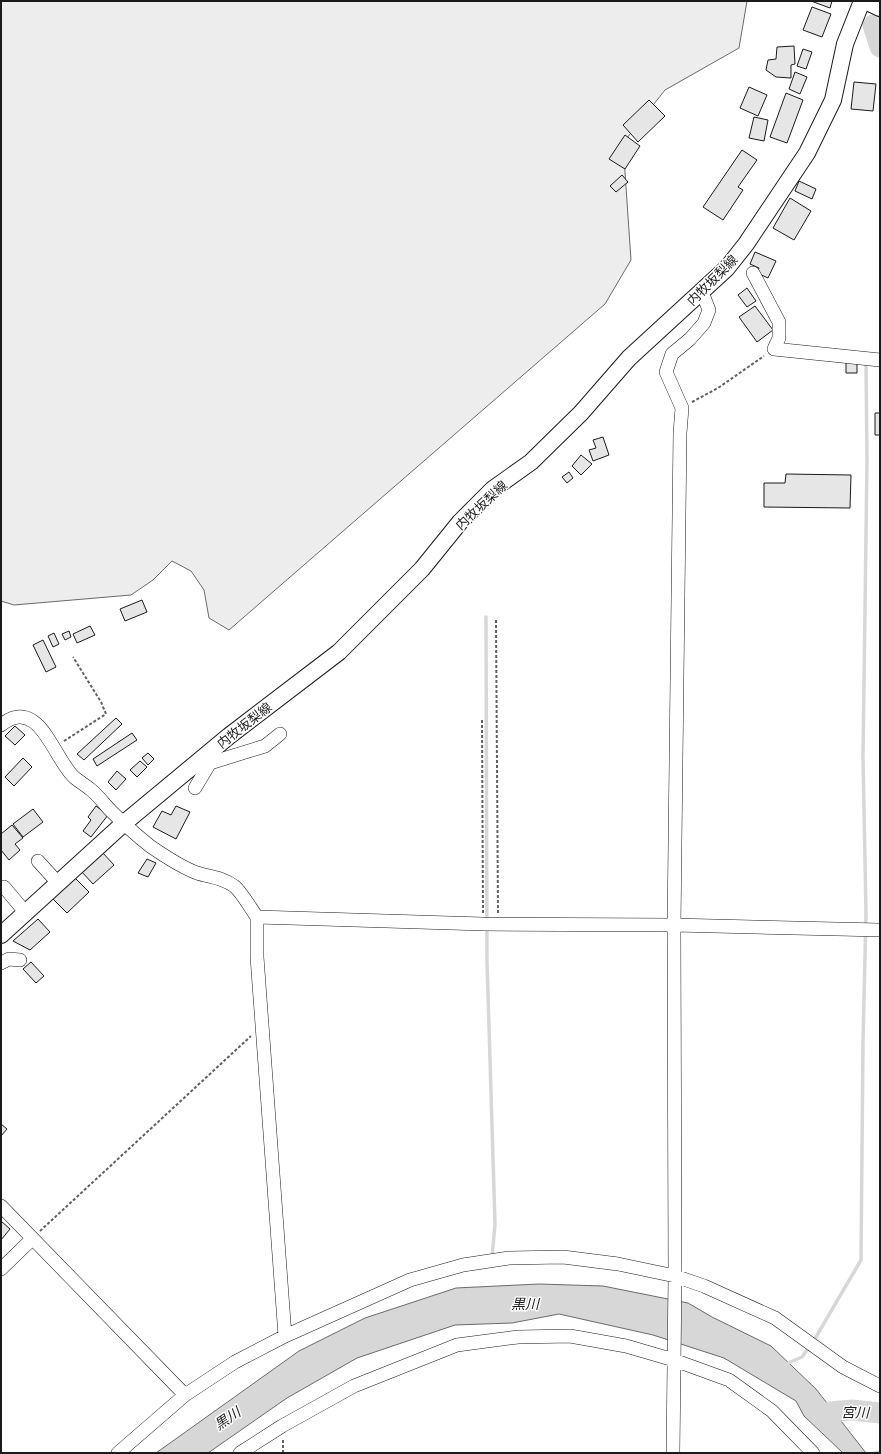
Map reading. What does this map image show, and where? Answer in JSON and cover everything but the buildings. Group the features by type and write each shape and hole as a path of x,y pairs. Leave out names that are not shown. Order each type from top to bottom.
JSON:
{"main road":[{"name":"内牧坂梨線","path":"1,935 123,824 207,760 229,736 339,652 422,569 465,517 493,489 531,462 581,413 628,358 727,268 746,244 807,153 833,100 845,44 870,4"}],"street":[{"path":"753,274 779,322 780,338 774,350 880,360"},
{"path":"673,1453 675,1276 674,925 680,433 682,408 666,372 672,354 690,340 704,322 709,310 702,292"},
{"path":"1,725 20,716 34,722 44,732 73,776 91,790 123,824 149,845 171,859 197,873 221,878 235,886 258,917 257,957 285,1336"},
{"path":"195,788 207,760 265,746 280,734"},
{"path":"38,861 58,883"},
{"path":"4,887 26,912"},
{"path":"258,917 483,924 674,925 880,930"},
{"path":"1,963 9,959 20,960"},
{"path":"1,1206 185,1395"},
{"path":"1,1269 32,1238"},
{"path":"118,1453 185,1395 235,1362 285,1336 410,1280 463,1266 509,1258 563,1257 618,1264 675,1276 704,1286 775,1318 843,1367 880,1386"},
{"path":"240,1453 282,1426 354,1386 457,1344 518,1337 570,1336 626,1346 674,1360 729,1380 772,1411 812,1453"}],"path":[{"path":"682,408 718,388 774,350"},
{"path":"496,620 498,924"},
{"path":"54,747 106,714 101,702 73,657"},
{"path":"482,720 483,924"},
{"path":"32,1238 262,1026"}],"shaded area":[{"path":"1,1 747,1 739,48 665,90 623,143 631,260 605,304 229,630 209,618 204,590 191,571 172,561 153,580 131,595 14,605 1,601"}],"water":[{"name":"黒川","path":"539,1284 603,1286 688,1303 712,1317 771,1346 816,1389 866,1453 843,1453 804,1416 796,1401 724,1358 653,1335 559,1314 512,1323 455,1325 357,1358 287,1398 208,1453 156,1453 299,1351 365,1318 456,1288"}],"waterway":[{"path":"873,25 879,12"},
{"name":"宮川","path":"873,25 880,47"},
{"path":"813,1342 861,1260 866,913 863,757 867,461 866,364"},
{"path":"486,617 487,961 495,1224 492,1258"},
{"path":"786,1364 802,1357 809,1347"},
{"name":"宮川","path":"830,1412 852,1410 880,1413"},
{"path":"875,1453 880,1452"}]}
